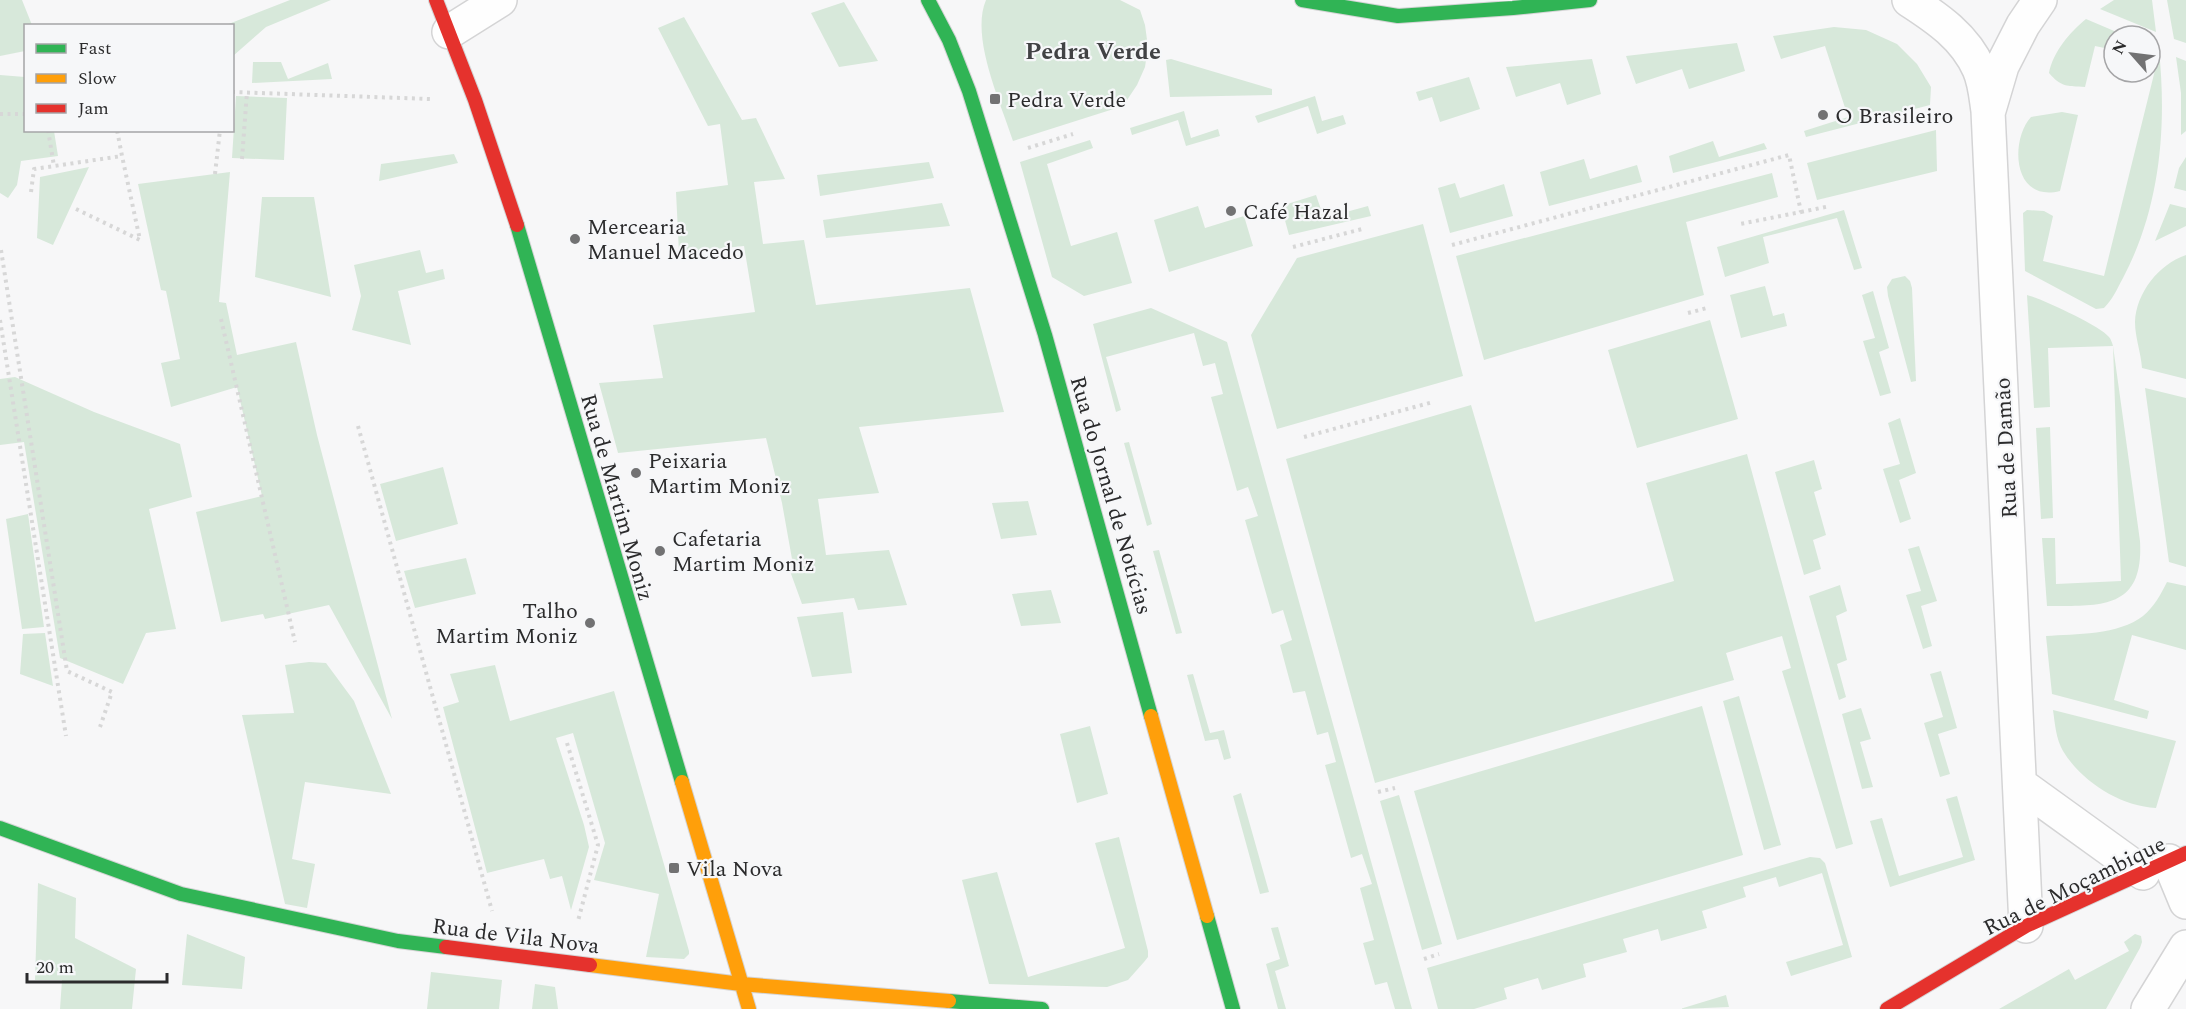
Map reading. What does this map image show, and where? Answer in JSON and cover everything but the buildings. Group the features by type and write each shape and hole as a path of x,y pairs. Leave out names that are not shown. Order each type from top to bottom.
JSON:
{"street":[{"name":"Rua de Martim Moniz","path":"436,0 475,100 521,238 748,1009"},
{"path":"449,33 500,0"},
{"name":"Rua do Jornal de Notícias","path":"928,0 949,40 969,91 1045,335 1233,1009"},
{"path":"1302,0 1398,16 1541,2 1590,0"},
{"name":"Rua de Damão","path":"1909,0 1944,23 1964,44 1980,70 1988,111 2026,926"},
{"name":"Rua de Damão","path":"1988,111 2002,66 2023,25 2040,0"},
{"path":"2021,785 2166,862 2186,902"},
{"name":"Rua de Vila Nova","path":"0,828 181,894 398,940 741,984 1042,1009"},
{"name":"Rua de Moçambique","path":"1887,1009 2026,926 2166,862"},
{"path":"2148,1009 2186,947"}],"path":[{"path":"234,92 475,100"},
{"path":"242,159 247,92"},
{"path":"0,114 24,114"},
{"path":"48,132 54,166"},
{"path":"76,209 140,240 117,132"},
{"path":"215,174 220,132"},
{"path":"1017,152 1073,134"},
{"path":"1452,245 1789,155 1801,212"},
{"path":"31,192 34,169 122,156"},
{"path":"1740,224 1830,206"},
{"path":"1293,247 1362,229"},
{"path":"1,250 67,671 112,692 100,727"},
{"path":"1688,313 1707,308"},
{"path":"0,320 66,736"},
{"path":"221,320 295,642"},
{"path":"1304,437 1433,402"},
{"path":"358,426 504,955"},
{"path":"567,743 598,845 567,962"},
{"path":"1378,792 1395,788"},
{"path":"1424,959 1439,954"}],"green space":[{"path":"0,0 22,0 32,24 24,24 24,51 0,56"},
{"path":"290,0 331,0 266,27 234,55 234,24 229,24"},
{"path":"986,0 1120,0 1140,10 1148,47 1145,67 1137,85 1123,106 1013,141 984,51 982,15"},
{"path":"2114,0 2152,0 2155,24 2137,24 2100,9"},
{"path":"2167,0 2186,0 2186,43 2174,39"},
{"path":"844,2 878,61 839,67 811,13"},
{"path":"684,17 742,120 756,118 785,179 754,182 763,244 804,240 816,305 970,288 1004,412 859,427 879,493 818,499 826,555 889,550 907,605 858,610 854,598 802,604 786,560 792,559 782,503 766,438 618,453 599,383 663,378 653,325 755,312 744,246 679,253 676,192 728,185 720,124 708,126 658,28"},
{"path":"2086,19 2102,26 2102,47 2095,46 2085,87 2065,85 2049,73 2054,58 2074,30"},
{"path":"1834,27 1866,30 1897,44 1917,64 1931,87 1930,105 1806,137 1804,131 1848,117 1825,46 1781,59 1773,36"},
{"path":"1737,43 1745,71 1689,89 1682,69 1636,84 1626,56"},
{"path":"2176,57 2186,61 2186,131 2181,135 2181,93"},
{"path":"1171,59 1272,89 1272,95 1170,97 1166,60"},
{"path":"1592,59 1601,94 1567,105 1560,83 1516,97 1506,67"},
{"path":"253,62 281,62 288,79 328,63 332,79 252,83"},
{"path":"0,75 24,77 24,132 54,132 58,156 21,161 17,185 8,198 0,193"},
{"path":"1469,77 1480,109 1440,122 1432,97 1419,101 1416,92"},
{"path":"2152,84 2161,84 2161,138 2153,196 2135,251 2115,294 2104,308 2096,309 2025,271 2023,213 2027,210 2044,211 2053,216 2043,261 2104,276"},
{"path":"236,96 287,98 284,160 232,158"},
{"path":"1315,96 1322,121 1343,115 1346,124 1317,134 1308,106 1258,123 1255,116"},
{"path":"1184,111 1191,138 1218,129 1220,136 1186,146 1178,120 1132,135 1130,128"},
{"path":"2062,112 2078,115 2060,191 2044,192 2032,188 2024,179 2018,154 2020,140 2024,127 2031,117"},
{"path":"1936,130 1937,171 1817,200 1807,163"},
{"path":"1090,140 1093,148 1047,164 1071,246 1117,232 1132,283 1084,296 1052,277 1020,162"},
{"path":"1713,141 1719,157 1764,143 1767,149 1673,173 1669,156"},
{"path":"454,154 458,163 379,181 381,164"},
{"path":"2186,157 2186,191 2174,188 2179,168"},
{"path":"1584,159 1590,179 1637,165 1642,182 1549,206 1540,172"},
{"path":"929,162 934,178 820,196 817,175"},
{"path":"89,167 53,245 37,238 40,177"},
{"path":"230,172 219,302 226,303 237,355 296,342 317,435 392,719 329,605 265,619 263,614 221,622 196,512 262,496 237,387 171,407 161,363 180,359 166,291 161,290 138,184"},
{"path":"1772,173 1778,197 1686,222 1704,295 1484,360 1456,256"},
{"path":"1455,183 1460,198 1504,184 1513,216 1450,233 1438,188"},
{"path":"1316,195 1324,218 1368,206 1371,216 1289,235 1281,206"},
{"path":"262,197 314,197 331,297 255,277"},
{"path":"942,203 950,226 826,238 823,220"},
{"path":"2170,204 2186,208 2186,226 2155,241"},
{"path":"1198,206 1205,228 1244,216 1253,246 1169,272 1154,220"},
{"path":"1844,210 1862,268 1854,270 1837,218 1763,237 1769,263 1725,277 1717,247"},
{"path":"1423,224 1463,376 1277,429 1251,335 1297,258"},
{"path":"420,250 426,273 443,269 445,279 398,291 411,345 352,330 361,296 354,265"},
{"path":"2186,255 2186,379 2142,368 2135,322 2136,311 2144,290 2167,265"},
{"path":"1905,276 1912,288 1916,381 1911,382 1887,287 1892,279"},
{"path":"1765,286 1773,316 1784,313 1787,326 1741,338 1730,295"},
{"path":"1873,291 1889,348 1879,352 1891,393 1880,396 1863,341 1875,338 1862,295"},
{"path":"2027,295 2094,326 2109,337 2113,346 2048,348 2050,407 2034,408"},
{"path":"1151,308 1227,342 1412,1009 1395,1009 1387,982 1375,985 1363,943 1374,940 1360,888 1372,884 1362,854 1351,858 1325,765 1336,762 1328,732 1317,735 1305,691 1293,693 1280,645 1292,640 1283,610 1272,614 1245,520 1258,516 1248,487 1237,491 1211,397 1223,394 1215,363 1203,366 1194,333 1106,357 1121,410 1116,412 1093,324"},
{"path":"1710,320 1738,419 1637,448 1608,350"},
{"path":"2113,346 2140,541 2139,564 2135,580 2127,592 2101,604 2047,606 2042,538 2055,538 2056,584 2121,581"},
{"path":"15,377 94,412 180,444 192,497 149,509 176,629 146,633 123,684 60,658 24,442 0,445 0,379"},
{"path":"2145,388 2186,398 2186,567 2169,562"},
{"path":"1471,405 1535,622 1674,581 1646,483 1747,454 1853,844 1836,849 1782,671 1791,668 1782,636 1726,653 1734,680 1375,783 1286,459"},
{"path":"1900,418 1916,473 1899,480 1911,519 1900,523 1883,469 1900,464 1888,423"},
{"path":"2050,427 2053,518 2041,519 2036,428"},
{"path":"1129,442 1152,524 1147,526 1124,443"},
{"path":"1814,460 1822,489 1814,492 1826,535 1813,540 1821,569 1804,575 1775,472"},
{"path":"443,467 458,524 396,541 380,484"},
{"path":"1028,501 1037,535 1001,539 992,503"},
{"path":"28,514 44,627 22,629 6,519"},
{"path":"1919,546 1937,601 1921,606 1932,646 1923,649 1906,595 1921,591 1908,549"},
{"path":"1159,550 1182,633 1176,634 1153,551"},
{"path":"466,558 476,594 415,608 404,571"},
{"path":"2167,582 2186,586 2186,650 2132,635 2114,700 2149,711 2147,719 2052,694 2046,636 2083,634 2122,627 2151,609"},
{"path":"1840,585 1847,611 1836,616 1847,660 1837,664 1846,697 1839,700 1809,596"},
{"path":"1051,590 1061,623 1021,626 1012,594"},
{"path":"843,612 852,673 812,677 797,617"},
{"path":"45,633 53,686 20,674 23,634"},
{"path":"309,662 326,663 354,701 391,794 305,782 292,859 315,864 307,908 285,904 242,715 294,713 285,665"},
{"path":"495,665 510,721 614,691 689,951 684,959 646,957 659,894 594,880 605,843 573,733 556,738 589,847 571,910 562,876 550,879 544,859 487,873 443,707 459,702 450,674"},
{"path":"1941,671 1957,728 1938,734 1950,774 1940,777 1924,723 1943,717 1930,674"},
{"path":"1193,674 1210,733 1224,730 1231,758 1224,760 1218,739 1205,741 1187,675"},
{"path":"1739,696 1781,845 1764,850 1723,701"},
{"path":"1702,706 1743,855 1457,940 1414,791"},
{"path":"1861,708 1871,739 1860,742 1873,787 1862,789 1842,714"},
{"path":"2053,710 2176,741 2156,808 2129,803 2103,790 2080,773 2063,751 2056,731"},
{"path":"1090,726 1108,794 1077,803 1060,734"},
{"path":"1241,793 1269,892 1260,894 1233,796"},
{"path":"1399,795 1442,944 1422,950 1380,801"},
{"path":"1957,796 1975,860 1890,887 1870,821 1882,818 1899,876 1963,857 1946,799"},
{"path":"1119,837 1148,951 1148,957 1144,962 1128,980 1107,987 989,984 962,880 997,872 1028,977 1125,948 1095,843"},
{"path":"1810,857 1820,858 1825,863 1852,957 1791,976 1786,962 1843,945 1822,873 1779,887 1776,877 1743,887 1746,897 1702,911 1707,928 1661,941 1658,929 1623,939 1627,952 1583,964 1586,977 1542,990 1538,978 1504,988 1507,999 1474,1009 1438,1009 1427,968"},
{"path":"38,883 76,898 75,938 136,969 132,1009 60,1009 62,980 35,980"},
{"path":"1278,927 1289,966 1275,971 1286,1009 1278,1009 1266,964 1280,959 1271,928"},
{"path":"187,934 245,957 242,989 182,985"},
{"path":"2135,934 2141,936 2140,948 2106,1009 1999,1009 2069,969 2075,980 2129,951 2124,942"},
{"path":"431,972 502,980 499,1009 427,1009"},
{"path":"535,984 555,987 558,1009 532,1009"},
{"path":"1726,995 1729,1007 1680,1009"}],"traffic: fast":[{"path":"928,0 949,40 969,91 1045,335 1151,716"},
{"path":"1302,0 1398,16 1590,0"},
{"path":"517,225 682,782"},
{"path":"0,828 181,894 398,941 446,947"},
{"path":"1207,916 1233,1009"},
{"path":"949,1001 1042,1009"}],"traffic: slow":[{"path":"1151,716 1207,916"},
{"path":"682,782 749,1009"},
{"path":"590,965 741,984 949,1001"}],"traffic: jam":[{"path":"436,0 475,100 517,225"},
{"path":"1887,1009 2026,926 2186,853"},
{"path":"446,947 590,965"}],"place":[{"name":"Pedra Verde","path":"995,99"},
{"name":"O Brasileiro","path":"1823,115"},
{"name":"Café Hazal","path":"1231,211"},
{"name":"Mercearia Manuel Macedo","path":"575,239"},
{"name":"Peixaria Martim Moniz","path":"636,473"},
{"name":"Cafetaria Martim Moniz","path":"660,551"},
{"name":"Talho Martim Moniz","path":"590,623"},
{"name":"Vila Nova","path":"674,868"}],"district":[{"name":"Pedra Verde","path":"1093,51"}]}
